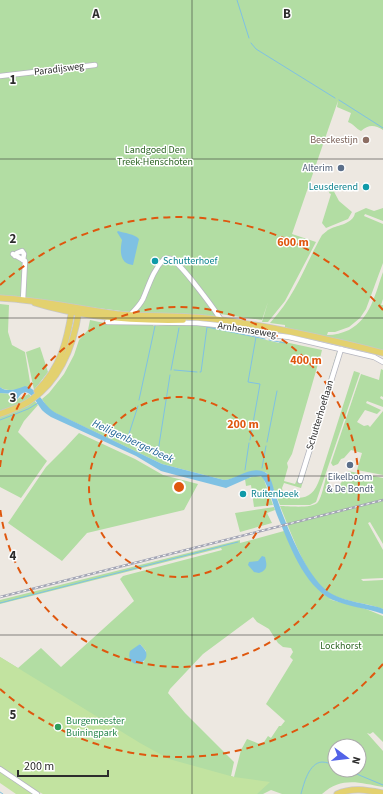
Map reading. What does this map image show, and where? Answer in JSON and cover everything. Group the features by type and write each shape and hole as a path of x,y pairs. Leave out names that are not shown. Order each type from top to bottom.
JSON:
{"main road":[{"name":"Arnhemseweg","path":"0,298 24,300 72,309 103,317 141,320 209,319"},
{"path":"43,388 66,343 72,309"},
{"name":"Arnhemseweg","path":"79,311 167,315 221,320 278,329 383,353"},
{"path":"0,414 30,400 58,374 74,338 79,311"},
{"name":"Arnhemseweg","path":"365,349 383,357"},
{"path":"337,794 348,790 362,789 383,793"}],"street":[{"name":"Paradijsweg","path":"0,76 95,65"},
{"path":"14,255 25,261 24,300"},
{"name":"Arnhemseweg","path":"131,314 143,299 152,276 160,263 164,259 171,259 179,266 199,290 221,320"},
{"name":"Arnhemseweg","path":"107,322 191,323 217,325 256,333 289,337 374,358 383,362"},
{"name":"Schutterhoeflaan","path":"300,481 341,350"},
{"path":"0,769 37,794"}],"green space":[{"name":"Landgoed Den Treek-Henschoten","path":"0,0 383,0 383,130 372,126 361,131 359,130 348,122 351,113 337,107 338,101 292,234 316,242 285,301 268,322 262,322 268,302 262,320 220,314 222,317 129,312 26,299 24,297 0,296"},
{"path":"331,186 339,201 352,212 348,219 326,228 322,223 331,194 329,193"},
{"path":"366,208 374,211 383,208 383,221 365,214 364,216 383,224 383,263 366,309 360,318 349,327 335,332 328,332 327,335 338,334 349,330 362,319 375,297 383,272 383,299 381,305 383,305 383,352 299,332 285,327 285,325 270,323 287,302 322,235 329,229 345,224 354,217 355,213"},
{"path":"0,304 9,305 8,332 12,345 25,352 31,388 7,390 0,387"},
{"path":"90,320 109,324 153,322 153,326 181,324 207,326 279,343 280,341 322,350 319,362 317,361 316,363 318,364 292,454 287,463 288,467 284,481 295,484 301,471 337,352 341,353 301,488 284,483 282,488 284,496 298,498 311,494 314,490 320,478 354,371 360,373 316,502 310,505 280,505 267,473 256,471 224,480 162,464 49,410 42,399 49,393 64,374 74,355 79,340 88,330"},
{"path":"40,347 48,372 34,390 26,352"},
{"path":"381,369 383,370 383,397 381,396 380,398 383,400 383,407 367,401 366,403 381,410 377,414 365,410 357,422 364,426 368,425 370,427 383,411 383,475 357,470 362,453 351,450 344,458 341,459 338,464 333,466 331,463 361,374 379,380"},
{"path":"0,393 16,394 15,399 29,394 38,405 24,421 18,432 47,461 21,498 0,487"},
{"path":"79,433 135,459 163,475 198,484 184,510 87,533 62,561 8,523 46,467"},
{"path":"348,471 383,478 383,544 370,522 368,523 383,550 383,578 361,579 363,581 383,580 383,609 332,595 323,589 307,568 280,506 294,507 311,506 315,504 321,497 326,477 332,488 336,491 346,477"},
{"path":"255,476 263,477 273,505 254,507 251,485 246,486 245,479"},
{"path":"274,507 275,510 267,513 272,523 240,532 235,513"},
{"name":"Lockhorst","path":"284,531 298,561 310,579 325,594 334,600 328,599 366,609 383,616 383,742 373,732 370,734 367,733 383,751 383,787 351,782 329,788 322,794 282,794 271,790 263,794 43,794 0,657 18,668 41,648 61,667 134,601 120,579 123,576 222,550 221,548 0,604 0,600 240,540 240,543","holes":["253,617 257,622 269,629 278,643 283,647 291,648 293,652 290,657 293,660 266,704 285,721 281,726 279,726 271,738 268,736 262,745 247,739 241,750 234,777 231,776 234,762 185,713 168,693 203,654","140,644 146,651 144,662 130,659"]},
{"name":"Burgemeester Buiningpark","path":"0,657 140,743 169,759 234,777 270,782 257,794 43,794 39,792 37,794 16,794 0,783"}],"water":[{"path":"117,232 132,235 139,239 133,265 128,264 123,259 121,252 122,240"},
{"path":"25,386 34,390 56,413 162,464 224,480 257,470 266,473 270,479 297,548 318,582 331,594 381,608 383,609 383,614 333,600 313,585 298,563 292,551 264,479 261,476 251,477 226,488 161,471 136,456 51,417 43,411 29,393 26,392 22,394 17,400 15,398 16,394 0,393 0,387 9,390"},
{"path":"262,556 265,557 265,569 259,573 254,572 248,565 249,562 258,561"},
{"path":"140,644 146,651 146,658 139,664 136,664 130,660 130,651"}],"waterway":[{"path":"237,0 249,38"},
{"path":"251,43 256,49 335,98"},
{"path":"339,100 383,128"},
{"path":"139,400 155,326"},
{"path":"200,372 207,327 265,339"},
{"path":"171,370 179,328"},
{"path":"250,440 260,384 248,382 256,337"},
{"path":"269,340 285,343"},
{"path":"174,370 197,372"},
{"name":"Heiligenbergerbeek","path":"157,458 170,375"},
{"path":"267,442 277,391"},
{"path":"0,420 28,409 38,403"},
{"name":"Heiligenbergerbeek","path":"126,443 138,406"},
{"path":"245,470 249,443"},
{"path":"262,468 266,446"},
{"path":"0,603 238,542"},
{"path":"301,794 310,770 317,763 327,763"},
{"path":"366,778 383,785"}],"railway":[{"path":"0,597 383,500"}],"place":[{"name":"Beeckestijn","path":"366,140"},
{"name":"Alterim","path":"341,168"},
{"name":"Leusderend","path":"366,187"},
{"name":"Schutterhoef","path":"155,261"},
{"name":"Eikelboom & De Bondt","path":"350,465"},
{"name":"Ruitenbeek","path":"243,494"},
{"name":"Burgemeester Buiningpark","path":"58,727"}]}
